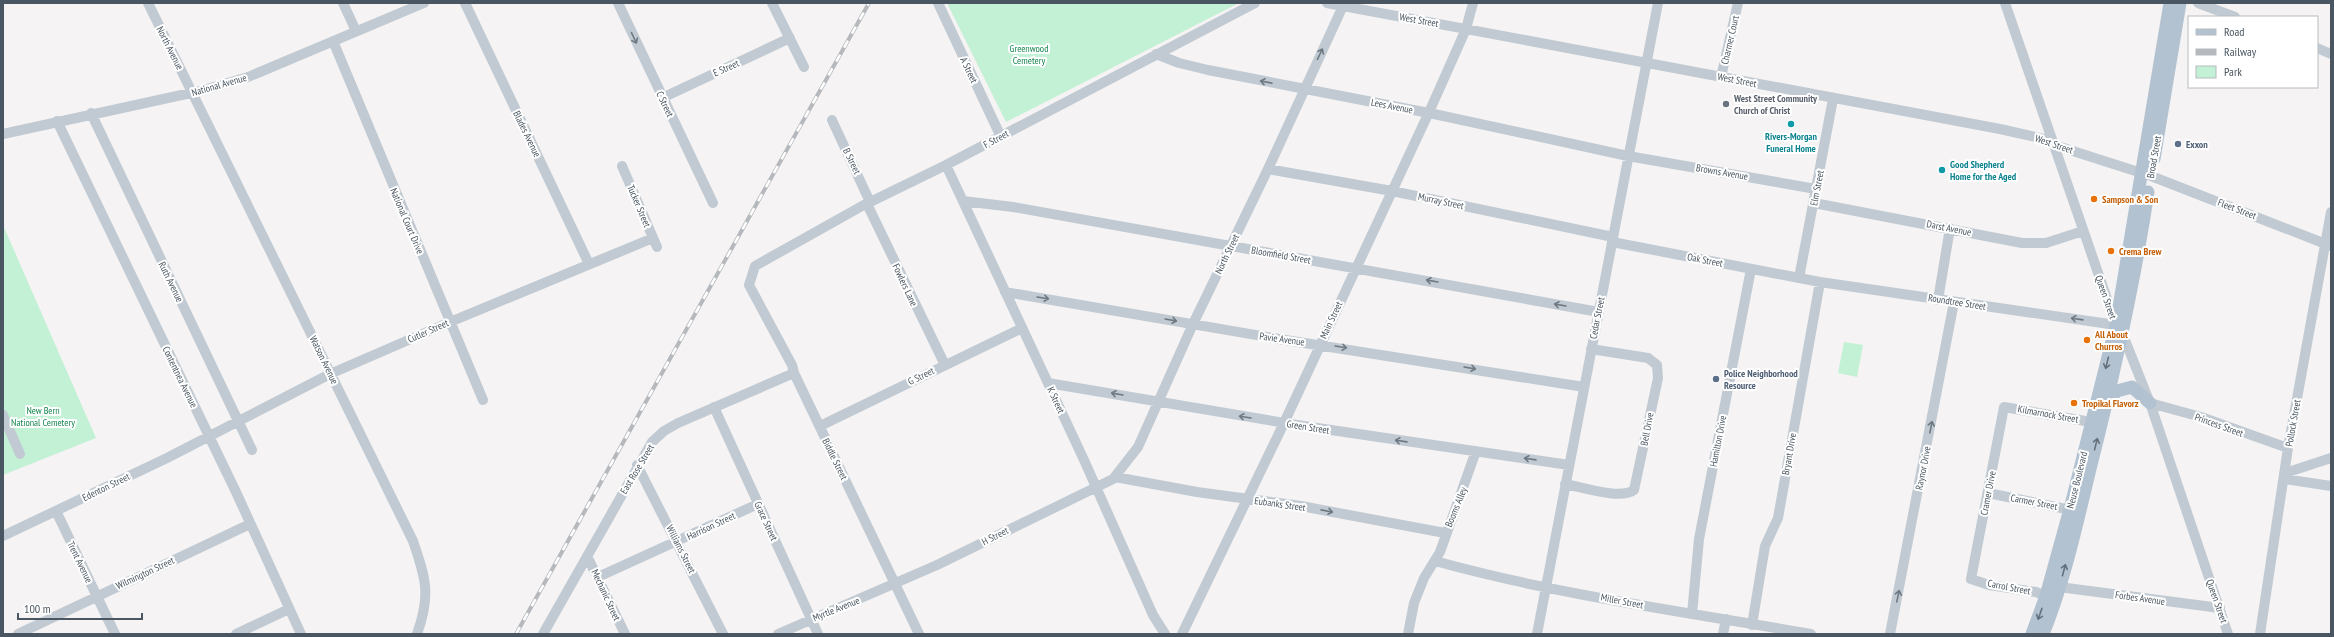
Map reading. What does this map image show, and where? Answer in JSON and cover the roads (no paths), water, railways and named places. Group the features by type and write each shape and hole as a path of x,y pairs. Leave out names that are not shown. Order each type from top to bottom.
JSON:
{"main road":[{"name":"Broad Street","path":"2147,174 2170,3"},
{"name":"Broad Street","path":"2120,330 2147,174 2180,3"},
{"name":"Neuse Boulevard","path":"2032,634 2075,510 2108,400 2120,330"},
{"name":"Neuse Boulevard","path":"2044,634 2059,587 2091,422 2120,330"},
{"path":"2108,400 2117,391 2124,388 2132,388 2150,403"}],"street":[{"name":"North Avenue","path":"148,3 193,92"},
{"path":"343,3 356,31"},
{"name":"National Avenue","path":"3,134 193,92 248,77 424,3"},
{"name":"Blades Avenue","path":"465,3 589,264"},
{"name":"C Street","path":"618,3 713,204"},
{"path":"772,3 804,67"},
{"name":"A Street","path":"938,3 1001,137"},
{"name":"F Street","path":"749,285 755,266 763,260 869,203 1001,137 1255,3"},
{"name":"West Street","path":"1327,3 1833,99 2000,129 2044,139 2054,145 2147,174"},
{"name":"Main Street","path":"1182,634 1284,423 1429,113 1466,29 1473,3"},
{"name":"Cedar Street","path":"1536,634 1658,3"},
{"name":"Charmer Court","path":"1721,77 1738,3"},
{"name":"Queen Street","path":"2005,3 2084,231 2120,330 2150,403 2228,634"},
{"path":"2198,3 2232,16"},
{"name":"North Street","path":"1095,487 1115,477 1133,456 1157,401 1268,169 1343,6"},
{"name":"E Street","path":"662,98 790,38"},
{"name":"National Court Drive","path":"333,41 483,400"},
{"path":"2318,48 2331,54"},
{"name":"Lees Avenue","path":"1156,54 1208,70 1304,90 1429,113 1628,156"},
{"name":"Watson Avenue","path":"193,92 413,541 421,563 427,589 425,612 417,634"},
{"name":"Elm Street","path":"1799,278 1833,99"},
{"name":"Ruth Avenue","path":"91,114 252,450"},
{"name":"B Street","path":"832,120 869,203"},
{"name":"Contentnea Avenue","path":"57,121 209,436 301,634"},
{"name":"Browns Avenue","path":"1628,156 1816,189"},
{"name":"K Street","path":"946,165 1048,383 1153,614 1165,634"},
{"name":"Tucker Street","path":"622,166 655,242"},
{"name":"Murray Street","path":"1268,169 1392,191 1613,240"},
{"name":"Fleet Street","path":"2147,174 2328,245"},
{"name":"Bloomfield Street","path":"963,201 1013,207 1599,312"},
{"name":"Fowlers Lane","path":"869,203 945,365"},
{"name":"Darst Avenue","path":"1814,203 2030,243 2046,243 2084,231"},
{"name":"Pollock Street","path":"2260,634 2288,448 2328,245 2331,212"},
{"path":"1938,300 1950,228"},
{"name":"Oak Street","path":"1613,240 1799,278"},
{"name":"Cutler Street","path":"209,436 238,423 330,374 589,264 655,242"},
{"name":"Hamilton Drive","path":"1692,614 1700,539 1751,269"},
{"name":"Roundtree Street","path":"1799,278 2120,330"},
{"name":"Bryant Drive","path":"1752,625 1765,546 1778,518 1820,282"},
{"name":"Biddle Street","path":"749,285 783,346 794,373 919,634"},
{"name":"Pavie Avenue","path":"1005,292 1584,387"},
{"name":"Raynor Drive","path":"1890,634 1954,302"},
{"name":"G Street","path":"820,426 1022,328"},
{"name":"Bell Drive","path":"1565,484 1616,494 1626,494 1634,490 1658,378 1657,365 1648,358 1591,349"},
{"name":"East Rose Street","path":"543,634 649,446 664,431 714,407 794,373"},
{"name":"Green Street","path":"1048,383 1284,423 1569,465"},
{"name":"Princess Street","path":"2150,403 2201,417 2257,439 2288,448"},
{"name":"Grace Street","path":"714,407 818,634"},
{"name":"Kilmarnock Street","path":"2004,407 2091,422"},
{"name":"Cramer Drive","path":"1971,578 2004,407"},
{"path":"3,415 20,454"},
{"name":"Edenton Street","path":"3,536 167,458 209,436"},
{"name":"Booms Alley","path":"1408,634 1414,603 1424,578 1435,561 1476,452"},
{"path":"2284,476 2331,458"},
{"name":"Williams Street","path":"637,465 723,634"},
{"path":"2284,476 2331,486"},
{"name":"Eubanks Street","path":"1115,477 1247,499 1301,506 1445,533"},
{"name":"H Street","path":"895,583 937,565 1095,487"},
{"name":"Carmer Street","path":"1988,494 2075,510"},
{"name":"Harrison Street","path":"598,577 758,504"},
{"name":"Trent Avenue","path":"56,511 115,634"},
{"name":"Wilmington Street","path":"18,634 250,524"},
{"name":"Mechanic Street","path":"587,556 625,634"},
{"name":"Miller Street","path":"1435,561 1546,587 1752,625 1811,634"},
{"name":"Carrol Street","path":"1971,578 1989,585 2036,592 2046,596"},
{"name":"Myrtle Avenue","path":"778,634 880,591 895,583"},
{"name":"Forbes Avenue","path":"2059,587 2220,608"},
{"path":"236,634 290,609"},
{"path":"1723,634 1726,619"}],"railway":[{"path":"516,634 869,3"}],"place":[{"name":"West Street Community Church of Christ","path":"1726,104"},
{"name":"Rivers-Morgan Funeral Home","path":"1791,124"},
{"name":"Exxon","path":"2178,144"},
{"name":"Good Shepherd Home for the Aged","path":"1942,170"},
{"name":"Sampson & Son","path":"2094,199"},
{"name":"Crema Brew","path":"2111,251"},
{"name":"All About Churros","path":"2087,340"},
{"name":"Police Neighborhood Resource","path":"1716,379"},
{"name":"Tropikal Flavorz","path":"2074,403"}],"park label":[{"name":"Greenwood Cemetery","path":"1029,54"},
{"name":"New Bern National Cemetery","path":"43,416"}]}
